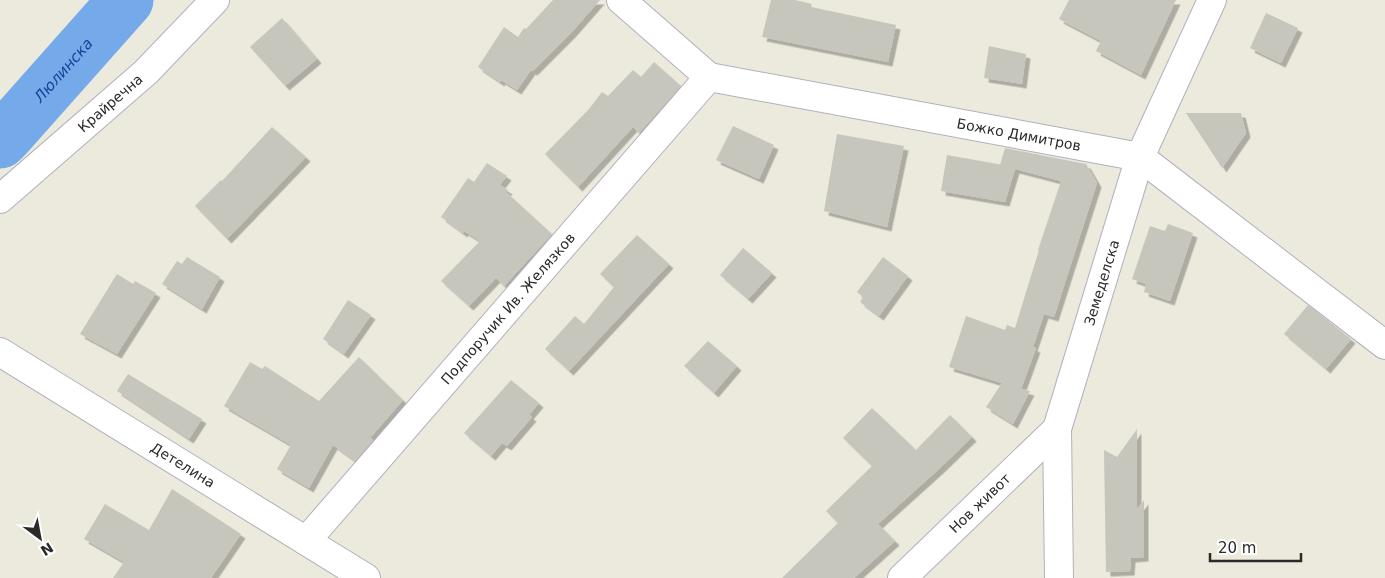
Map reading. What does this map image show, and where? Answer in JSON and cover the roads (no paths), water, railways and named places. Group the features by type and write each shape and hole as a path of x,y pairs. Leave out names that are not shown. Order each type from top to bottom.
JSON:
{"street":[{"name":"Крайречна","path":"0,199 146,72 215,0"},
{"path":"621,0 709,77"},
{"name":"Земеделска","path":"1059,578 1056,430 1140,157 1212,0"},
{"name":"Божко Димитров","path":"709,77 1140,157 1385,344"},
{"name":"Подпоручик Ив. Желязков","path":"306,542 709,77"},
{"name":"Детелина","path":"0,352 366,578"},
{"name":"Нов живот","path":"902,578 1056,430"}],"waterway":[{"name":"Люлинска","path":"0,141 126,0"}]}
